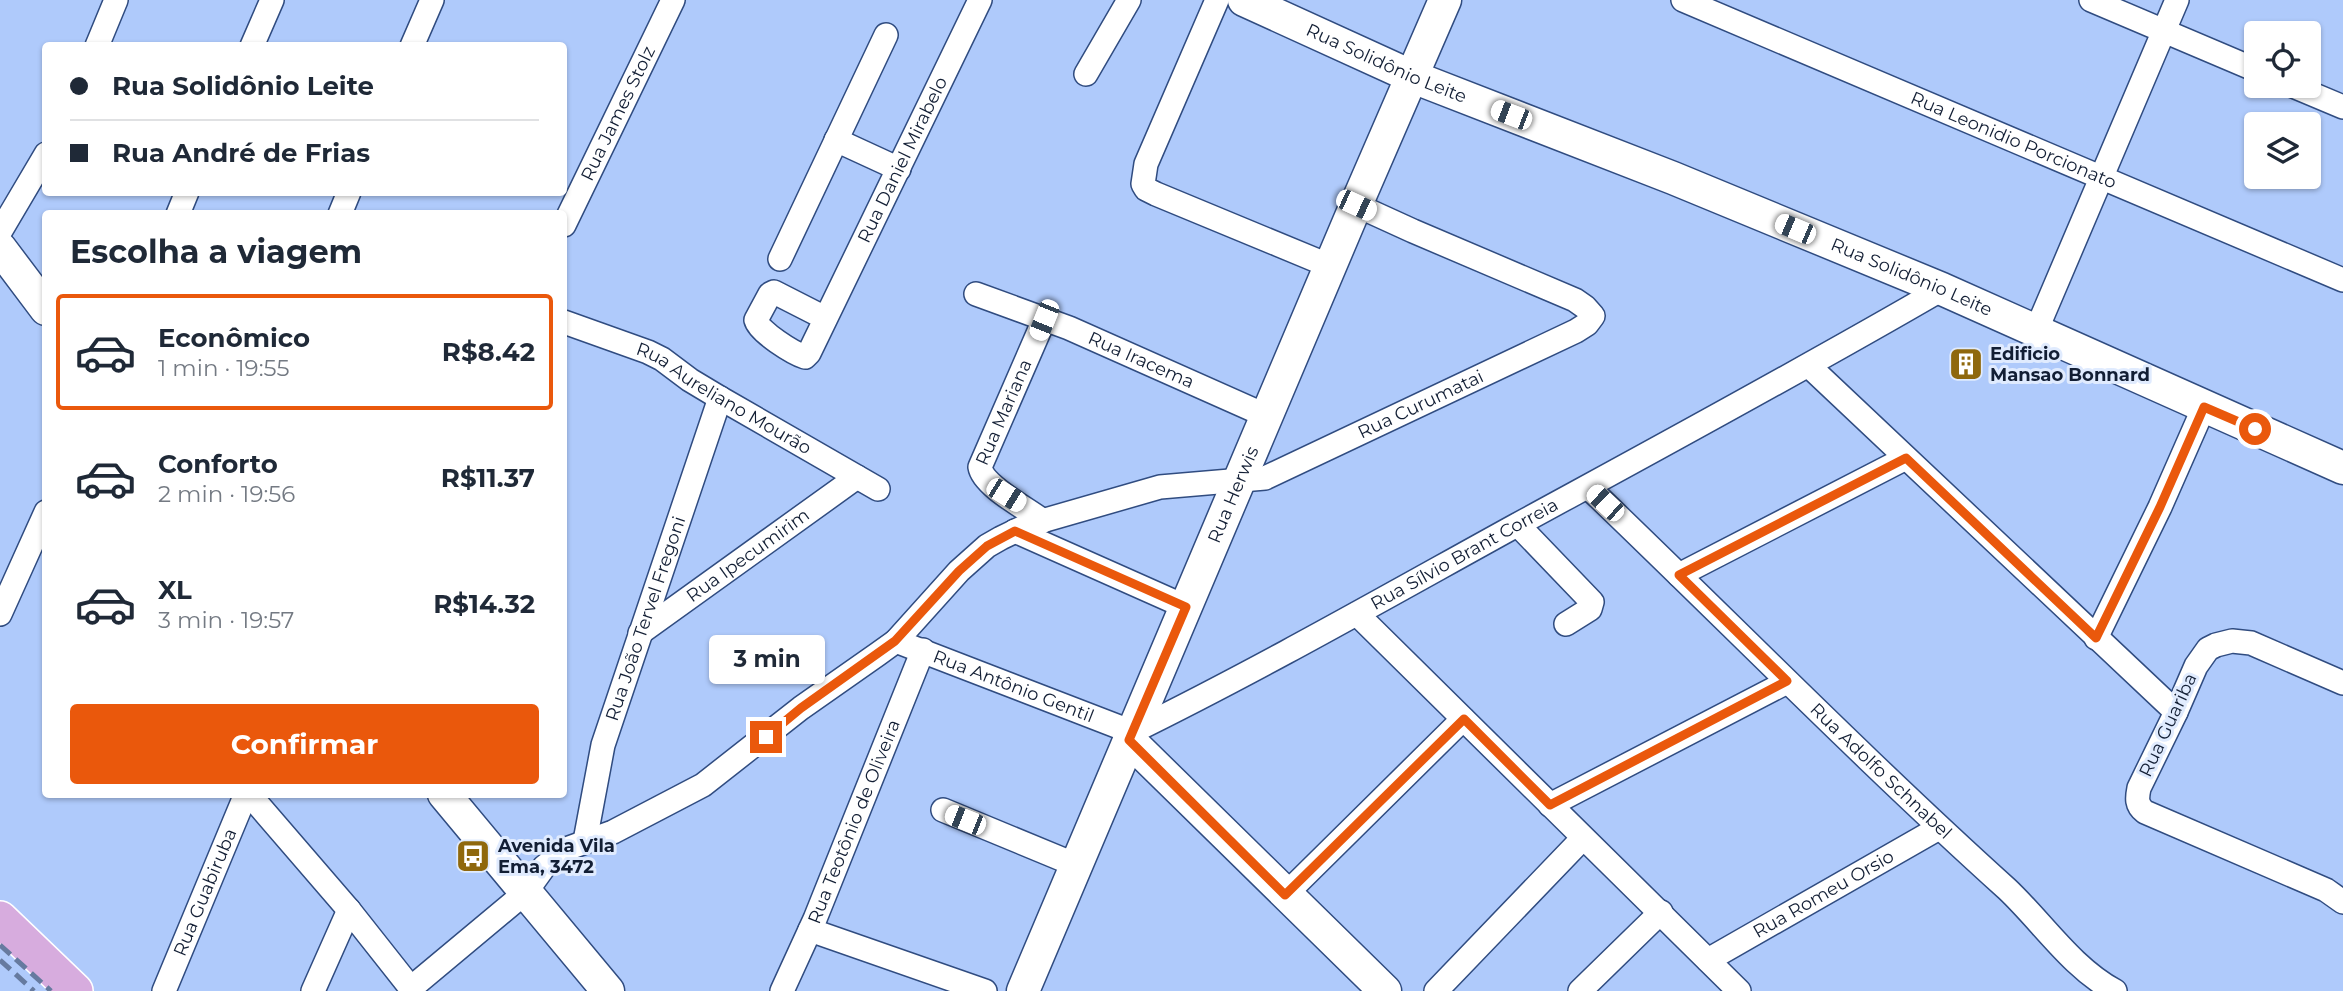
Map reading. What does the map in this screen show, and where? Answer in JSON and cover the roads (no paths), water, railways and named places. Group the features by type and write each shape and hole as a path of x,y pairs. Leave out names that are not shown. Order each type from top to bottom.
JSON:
{"main road":[{"name":"Rua Solidônio Leite","path":"1244,0 1413,77 1674,178 1942,289 2343,468"},
{"name":"Rua Herwis","path":"1023,991 1445,0"},
{"path":"0,248 42,304"},
{"path":"1130,736 1285,895 1385,991"},
{"path":"447,798 608,991"},
{"path":"0,919 75,991"}],"street":[{"path":"99,42 116,0"},
{"path":"254,42 272,0"},
{"path":"414,42 432,0"},
{"name":"Rua James Stolz","path":"567,219 673,0"},
{"name":"Rua Daniel Mirabelo","path":"825,318 980,0"},
{"path":"1086,74 1129,0"},
{"path":"1217,0 1146,164 1143,177 1146,189 1330,266"},
{"name":"Rua Leonidio Porcionato","path":"1683,0 2343,280"},
{"path":"2091,0 2244,65"},
{"path":"2036,331 2177,0"},
{"path":"780,258 886,35"},
{"path":"2321,98 2343,107"},
{"path":"836,140 899,170"},
{"path":"0,232 42,161"},
{"name":"Rua Curumatai","path":"412,990 526,892 544,867 569,848 613,832 703,785 801,708 895,641 959,571 987,546 1042,521 1160,487 1265,478 1576,331 1587,324 1592,316 1586,307 1575,300 1356,205"},
{"name":"Rua Sílvio Brant Correia","path":"1130,736 1809,366 1942,289"},
{"name":"Rua Iracema","path":"976,294 1069,328 1267,416"},
{"name":"Rua Mariana","path":"1042,521 989,485 980,467 1044,320"},
{"name":"Rua Aureliano Mourão","path":"567,324 648,352 720,398 878,489"},
{"path":"1809,366 2176,712"},
{"name":"Rua João Tervel Fregoni","path":"585,841 598,763 720,398"},
{"path":"2096,638 2160,507 2204,407"},
{"path":"1679,575 1906,458"},
{"name":"Rua Ipecumirim","path":"640,633 857,477"},
{"name":"Rua Adolfo Schnabel","path":"1588,487 1939,828 2010,892 2089,983 2101,984 2115,991"},
{"path":"0,614 42,521"},
{"path":"1518,525 1592,602 1590,610 1566,624"},
{"path":"1015,531 1186,607"},
{"path":"1357,614 1739,991"},
{"name":"Rua Antônio Gentil","path":"895,641 923,650 1130,736"},
{"name":"Rua Guariba","path":"2343,683 2251,643 2224,642 2208,649 2202,656 2137,797 2140,808 2160,819 2326,890 2343,902"},
{"name":"Rua Teotônio de Oliveira","path":"782,991 810,930 923,650"},
{"path":"1550,805 1787,681"},
{"path":"1285,895 1464,719"},
{"name":"Rua Guabiruba","path":"164,991 245,798"},
{"path":"251,798 349,910 412,990"},
{"path":"943,810 1076,865"},
{"name":"Rua Romeu Orsio","path":"1708,960 1939,828"},
{"path":"1436,991 1583,838"},
{"path":"313,991 349,910"},
{"path":"1580,991 1661,912"},
{"path":"810,930 985,991"}],"railway":[{"path":"0,945 51,991"},
{"path":"0,960 34,991"}],"place":[{"name":"Edificio Mansao Bonnard","path":"1966,364"},
{"name":"Avenida Vila Ema, 3472","path":"473,856"}]}
